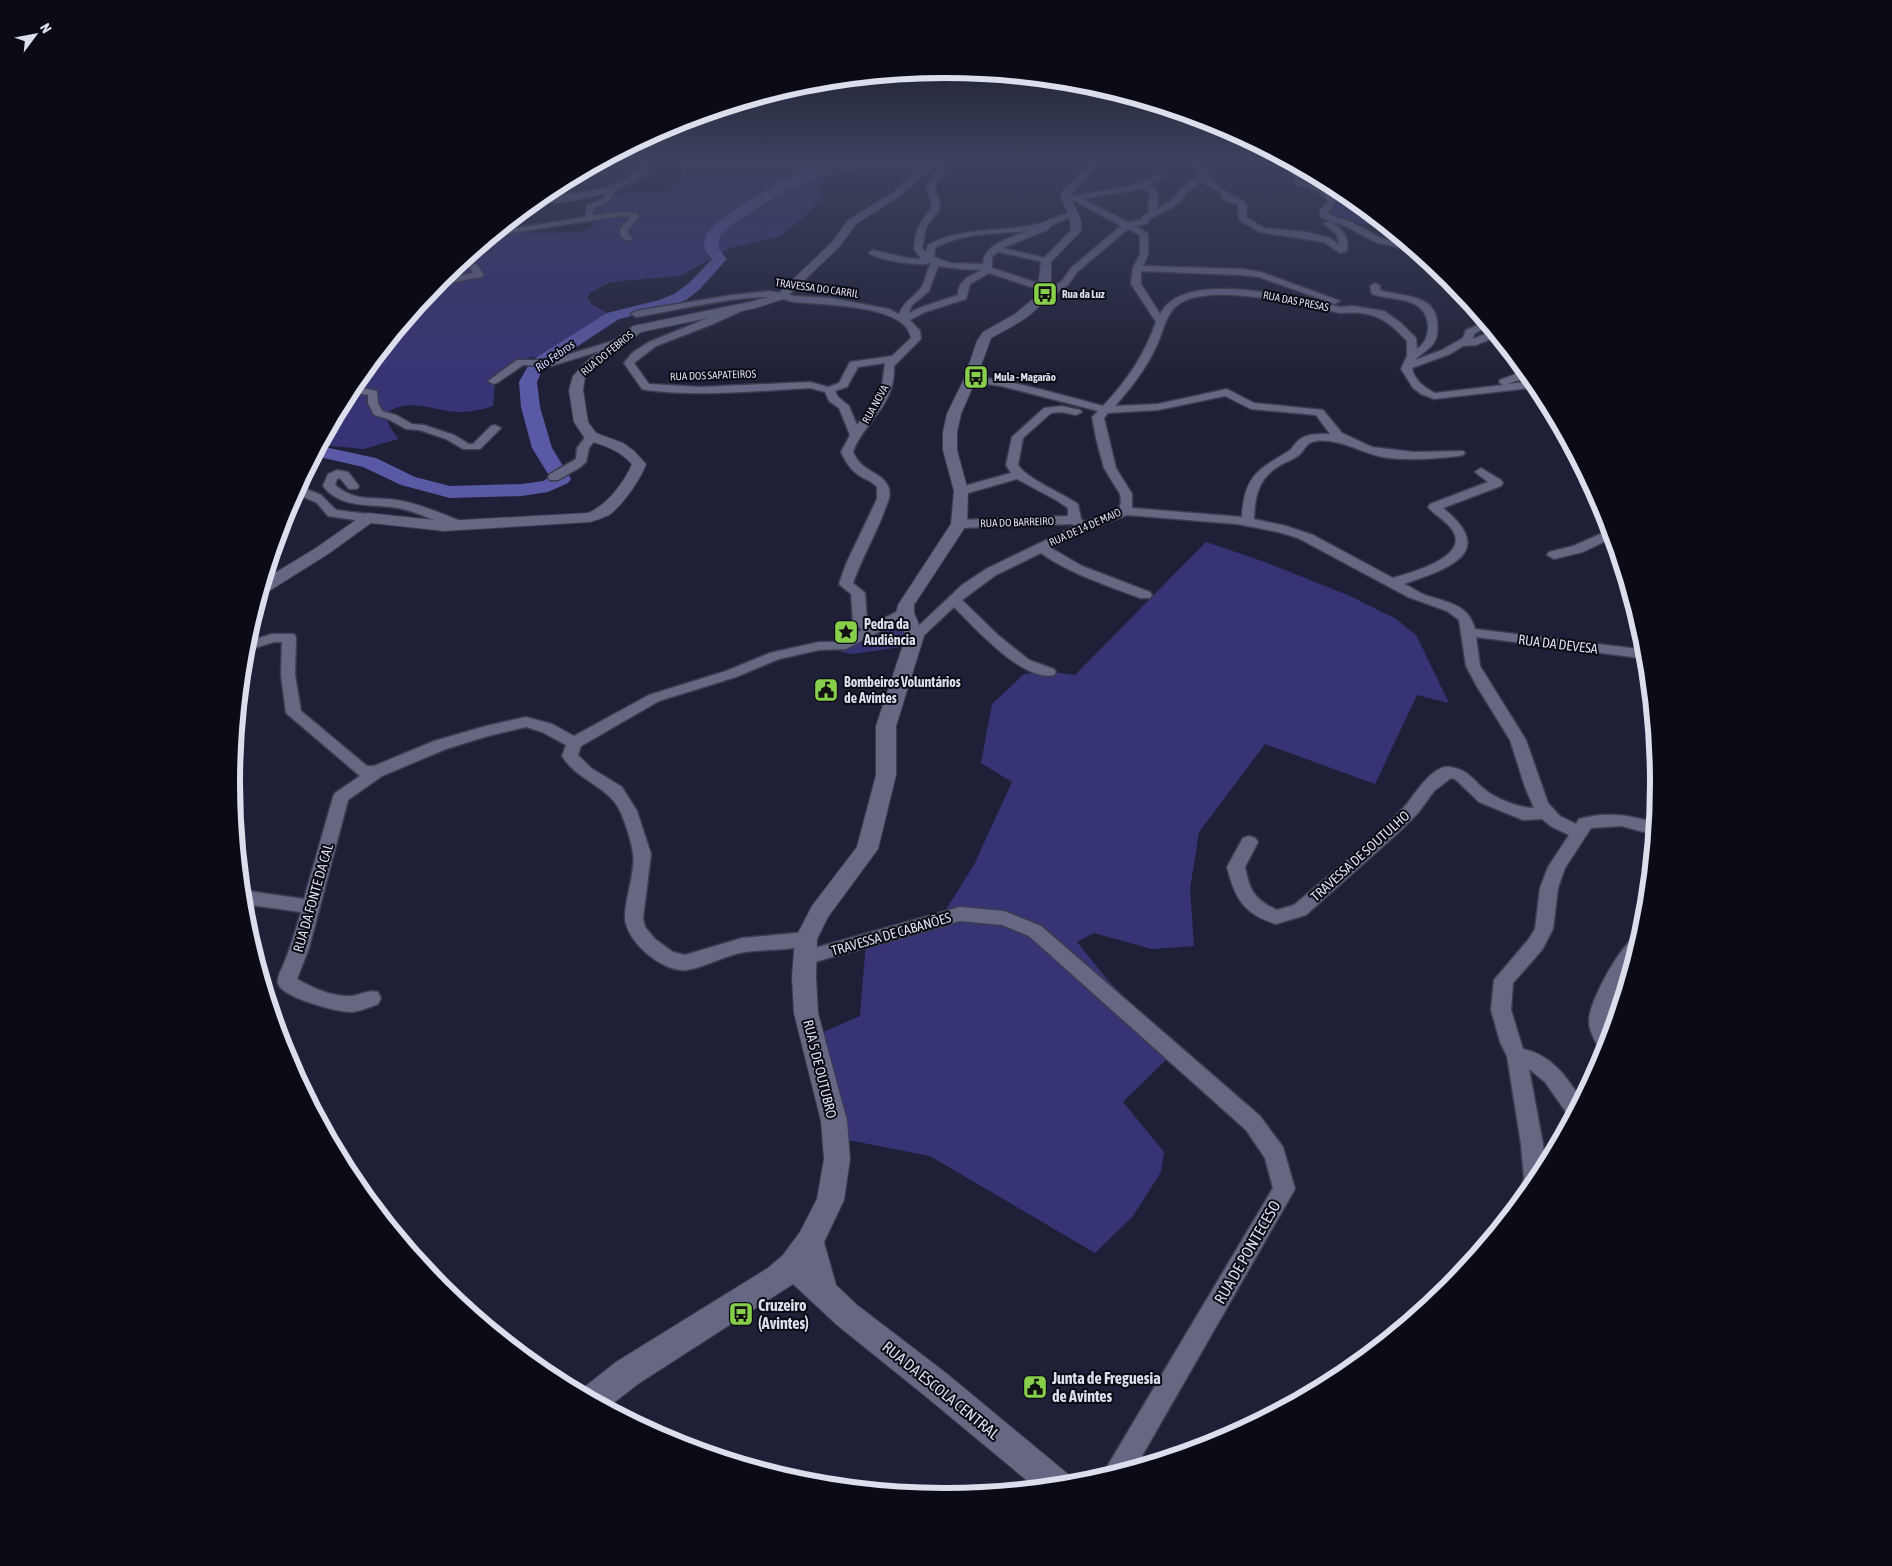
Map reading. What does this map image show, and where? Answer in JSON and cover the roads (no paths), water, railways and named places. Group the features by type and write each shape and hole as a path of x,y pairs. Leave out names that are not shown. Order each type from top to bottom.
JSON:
{"street":[{"path":"624,234 628,238"},
{"path":"782,296 836,244 843,234"},
{"path":"921,234 918,249 930,260 954,266 988,269 1006,274 1031,285 1041,294"},
{"path":"904,320 905,309 924,291 928,284 932,247 948,238 975,234"},
{"path":"988,269 990,254 1031,234"},
{"path":"1041,294 1046,262 1073,234"},
{"path":"915,636 905,613 907,602 923,581 959,524 961,491 950,450 950,432 957,406 970,379 986,335 1019,317 1041,294 1065,283 1074,270 1117,234"},
{"path":"1102,414 1113,403 1143,360 1157,335 1161,322 1139,291 1135,278 1137,268 1144,254 1144,234"},
{"path":"1300,234 1326,240 1343,251 1343,234"},
{"path":"1367,234 1378,240 1404,247"},
{"path":"1392,244 1400,244"},
{"path":"998,249 1046,262"},
{"path":"873,253 908,261 926,262 930,260"},
{"path":"1144,254 1191,270"},
{"path":"451,280 479,275 474,267"},
{"path":"1137,268 1261,275 1353,308 1370,312"},
{"path":"904,320 922,310 963,297 963,287 966,282 988,269"},
{"path":"1169,269 1201,282 1211,292"},
{"path":"1374,286 1375,292 1381,295 1416,300 1431,312 1434,324 1430,343 1423,350 1412,356 1407,367 1409,376 1426,393 1434,396 1529,385"},
{"name":"RUA DAS PRESAS","path":"1161,322 1168,308 1174,302 1190,296 1211,292 1250,292 1340,310 1353,308 1381,313 1390,317 1412,340 1412,356"},
{"name":"TRAVESSA DO CARRIL","path":"636,314 732,298 770,294 830,301 889,312 904,320"},
{"name":"RUA DO FEBROS","path":"590,437 581,422 576,390 578,376 637,328 776,300 782,296"},
{"name":"RUA DOS SAPATEIROS","path":"745,306 723,318 674,334 646,346 629,362 646,387 671,390 701,390 810,385 829,390"},
{"name":"RUA NOVA","path":"872,630 860,622 858,593 846,584 852,564 883,499 883,487 876,480 860,471 851,461 847,452 850,443 883,393 889,375 889,365 917,336 915,331 904,320"},
{"path":"1407,367 1436,356 1461,343 1468,339 1469,332 1483,326"},
{"path":"1461,343 1472,343 1490,335"},
{"path":"493,381 521,362 540,363 619,342"},
{"path":"856,436 844,406 833,399 829,390 843,385 854,364 896,359"},
{"path":"1495,390 1501,384 1522,376"},
{"path":"970,379 1001,383 1102,414"},
{"path":"359,391 373,393 373,403 378,413 392,417 410,427 450,437 467,447 476,446 495,428"},
{"path":"1079,523 1074,507 1060,497 1018,475 1012,465 1018,437 1048,410 1062,409 1102,414 1158,407 1227,392 1250,406 1319,412 1340,438"},
{"name":"RUA DE 14 DE MAIO","path":"915,636 954,600 991,572 1041,547 1079,523 1124,511 1127,496 1112,474 1098,426 1102,414"},
{"path":"304,491 314,495 328,505 332,512 368,518 444,526 560,520 590,517 603,512 635,474 639,464 632,454 606,440 590,437 584,448 582,460 558,473"},
{"path":"1248,520 1248,501 1259,475 1265,469 1296,452 1300,443 1306,439 1340,438 1368,449 1410,457 1459,453"},
{"path":"1393,583 1417,575 1460,553 1464,542 1462,532 1448,516 1434,506 1497,484 1481,472"},
{"path":"353,486 344,475 337,474 332,477 329,486 342,498 400,504 460,525"},
{"path":"961,491 1018,475"},
{"path":"1124,511 1248,520 1305,536 1417,596 1456,611 1463,616 1469,632 1472,664 1484,688 1518,739 1534,791 1546,813 1554,820 1579,832"},
{"path":"270,582 322,552 368,518"},
{"name":"RUA DO BARREIRO","path":"959,524 1079,523"},
{"path":"1554,555 1578,548 1606,536"},
{"path":"1041,547 1051,556 1145,595"},
{"path":"954,600 993,638 1024,663 1049,672"},
{"path":"574,743 654,698 731,674 775,656 820,646 841,646 905,613"},
{"name":"RUA DA DEVESA","path":"1469,632 1640,655"},
{"name":"RUA 5 DE OUTUBRO","path":"598,1396 627,1373 778,1278 801,1253 830,1200 837,1159 834,1121 810,1034 804,995 805,948 820,912 867,848 886,775 886,726 915,636"},
{"path":"254,644 272,638 290,637 288,675 294,713 363,771 376,772"},
{"name":"RUA DA FONTE DA CAL","path":"371,998 351,1004 337,1002 304,993 287,982 300,948 341,796 376,772 440,745 486,731 526,722 546,728 574,743"},
{"name":"TRAVESSA DE CABANÕES","path":"574,743 570,756 585,772 616,791 630,811 642,854 634,918 637,929 648,944 667,958 685,963 742,945 805,948 960,914 1004,918 1035,931"},
{"name":"TRAVESSA DE SOUTULHO","path":"1249,842 1236,867 1242,894 1258,909 1276,917 1300,910 1393,828 1412,809 1428,786 1448,772 1460,775 1484,798 1523,814 1546,813"},
{"path":"1535,1173 1532,1144 1517,1056 1510,1042 1501,1010 1504,980 1535,945 1544,929 1549,888 1557,867 1585,822 1601,819 1623,819 1650,827"},
{"path":"251,898 311,907"},
{"name":"RUA DE PONTECESO","path":"1035,931 1253,1122 1275,1154 1284,1190 1122,1466"},
{"path":"1604,1037 1599,1024 1600,1009 1629,960"},
{"path":"1517,1056 1524,1056 1537,1063 1552,1076 1573,1106"},
{"name":"RUA DA ESCOLA CENTRAL","path":"801,1253 824,1294 847,1315 935,1384 1051,1480"}],"waterway":[{"name":"Rio Febros","path":"323,452 369,462 408,481 450,492 522,490 548,486 561,479 542,448 539,439 529,397 528,382 531,374 540,363 613,316 631,310 663,304 688,292 720,259 711,248 713,234"}],"place":[{"name":"Rua da Luz","path":"1045,294"},
{"name":"Mula - Magarão","path":"976,377"},
{"name":"Pedra da Audiência","path":"846,632"},
{"name":"Bombeiros Voluntários de Avintes","path":"826,690"},
{"name":"Cruzeiro (Avintes)","path":"741,1314"},
{"name":"Junta de Freguesia de Avintes","path":"1035,1387"}]}
